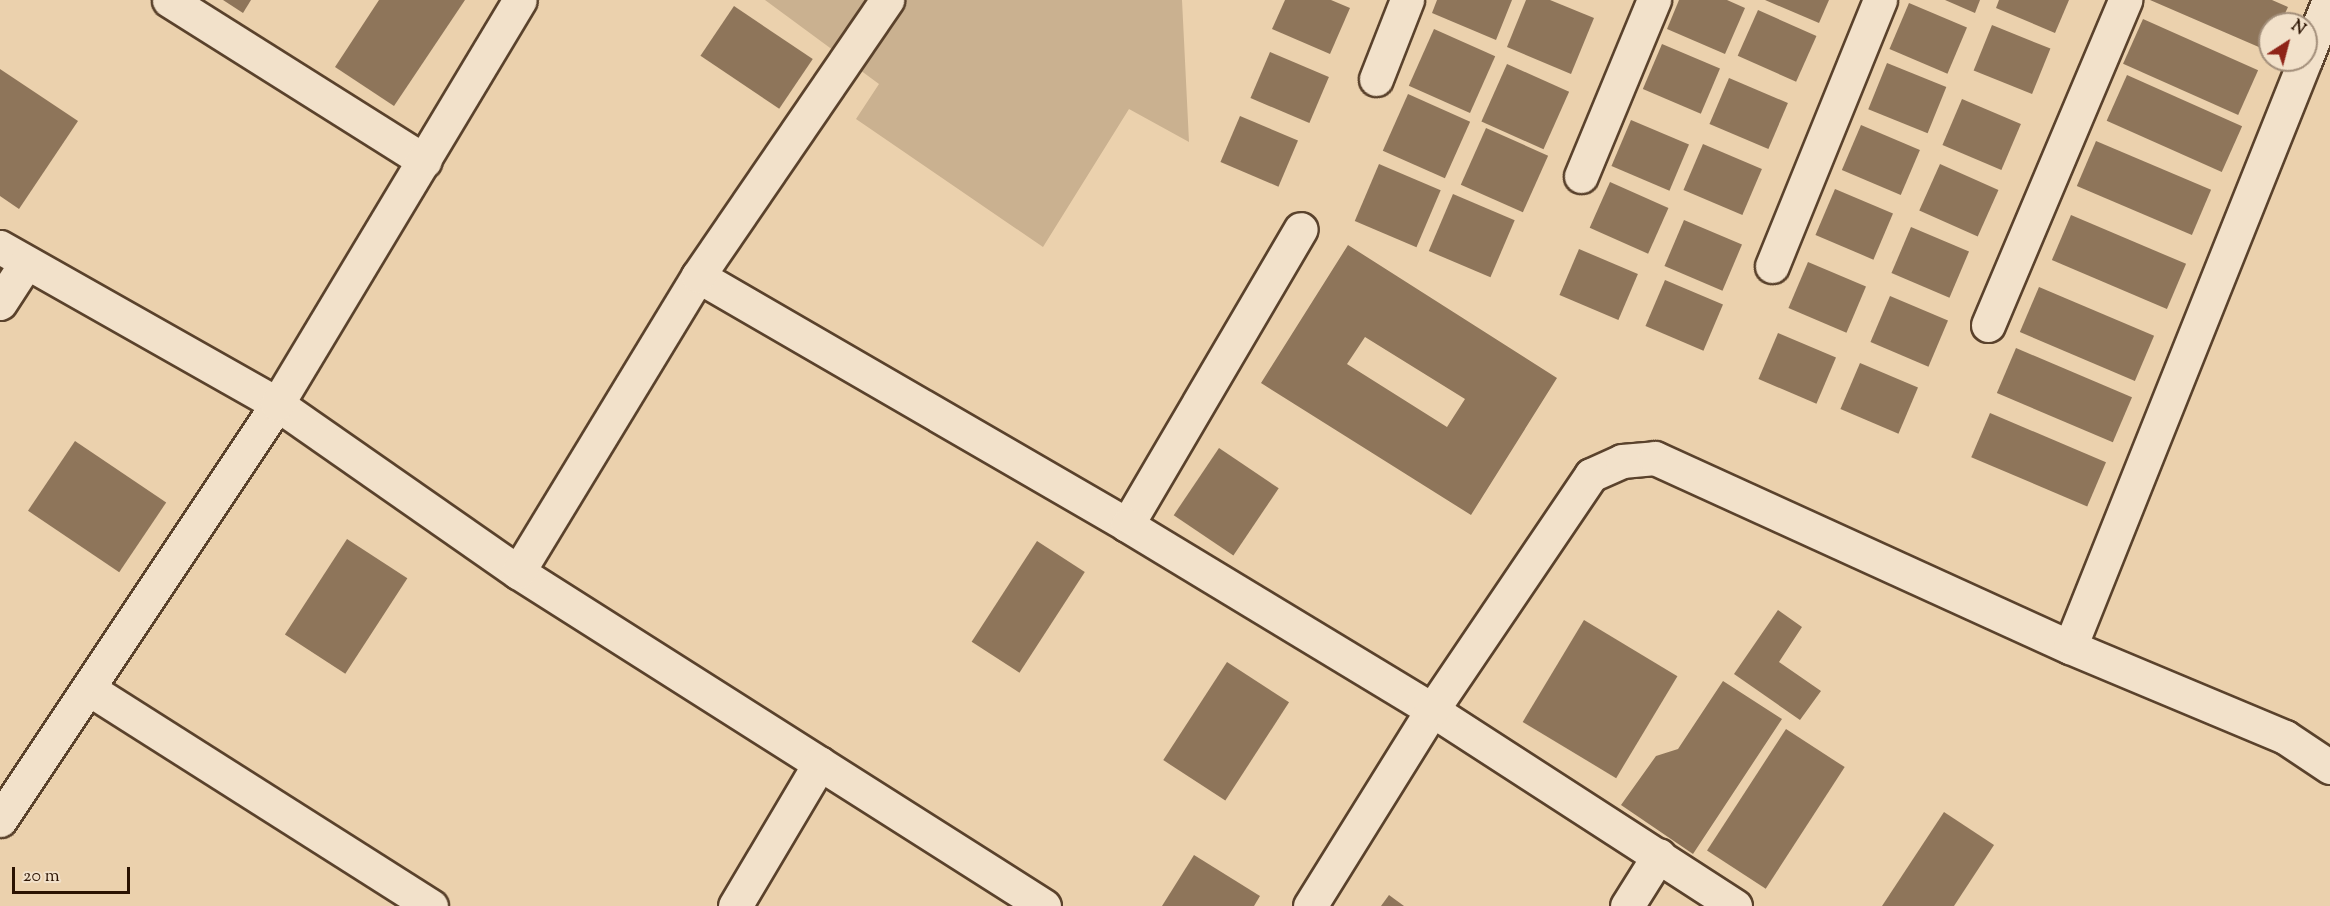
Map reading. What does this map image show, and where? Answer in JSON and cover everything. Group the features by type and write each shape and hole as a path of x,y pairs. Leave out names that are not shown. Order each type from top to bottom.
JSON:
{"street":[{"path":"169,0 425,161"},
{"path":"0,820 277,404 520,0"},
{"path":"518,572 698,276 887,0"},
{"path":"1376,79 1407,0"},
{"path":"1581,176 1654,0"},
{"path":"1772,266 1880,0"},
{"path":"1988,325 2125,0"},
{"path":"2318,28 2329,0"},
{"path":"2070,647 2301,72"},
{"path":"1127,525 1301,229"},
{"path":"0,303 13,255 277,404 518,572 820,763 1033,903"},
{"path":"698,276 1127,525 1431,710 1735,906"},
{"path":"1310,906 1431,710 1591,475 1622,461 1655,458 2070,647 2285,737 2330,767"},
{"path":"89,689 431,906"},
{"path":"735,906 820,763"},
{"path":"1628,906 1659,855"}],"shaded area":[{"path":"765,0 1182,0 1189,142 1129,109 1043,247 856,119 879,84"}],"building":[{"path":"223,0 251,0 243,13"},
{"path":"379,0 465,0 394,106 335,67"},
{"path":"1285,0 1331,0 1350,8 1330,54 1272,29"},
{"path":"1437,0 1512,0 1496,40 1432,13"},
{"path":"1526,0 1550,0 1594,18 1571,74 1507,47"},
{"path":"1679,0 1727,0 1745,8 1725,54 1667,29"},
{"path":"1765,0 1829,0 1819,23"},
{"path":"1945,0 1980,0 1975,13"},
{"path":"1999,0 2069,0 2055,33 1996,8"},
{"path":"2150,0 2272,0 2288,7 2286,12 2258,12 2258,47"},
{"path":"1909,3 1967,28 1947,74 1889,49"},
{"path":"734,6 813,59 779,109 700,56"},
{"path":"1758,10 1816,36 1796,82 1738,56"},
{"path":"2143,19 2258,70 2238,115 2123,64"},
{"path":"1992,25 2050,49 2032,94 1974,70"},
{"path":"1434,29 1495,56 1470,113 1409,86"},
{"path":"1662,44 1720,69 1701,114 1643,89"},
{"path":"1270,52 1329,77 1309,123 1250,98"},
{"path":"1887,63 1946,87 1928,133 1868,109"},
{"path":"1507,64 1569,92 1543,149 1481,122"},
{"path":"0,69 78,121 19,209 0,196"},
{"path":"2127,75 2242,126 2222,172 2107,121"},
{"path":"1729,78 1788,103 1768,149 1709,124"},
{"path":"1408,94 1470,122 1445,178 1383,151"},
{"path":"1962,99 2021,124 2001,170 1942,145"},
{"path":"1240,116 1298,141 1278,187 1220,162"},
{"path":"1631,120 1689,145 1669,191 1611,166"},
{"path":"1861,125 1920,150 1901,195 1842,170"},
{"path":"1486,128 1548,156 1523,212 1461,185"},
{"path":"2096,141 2211,190 2192,235 2077,186"},
{"path":"1703,144 1762,169 1742,215 1683,190"},
{"path":"1379,164 1441,190 1416,247 1355,221"},
{"path":"1940,164 1998,190 1978,237 1919,211"},
{"path":"1610,182 1668,208 1648,254 1590,228"},
{"path":"1835,189 1893,214 1873,260 1815,235"},
{"path":"1453,194 1515,220 1490,277 1429,251"},
{"path":"2071,215 2186,264 2167,309 2052,260"},
{"path":"1684,220 1742,245 1722,291 1664,266"},
{"path":"1911,227 1969,252 1949,298 1891,273"},
{"path":"1348,245 1557,378 1471,515 1261,383","holes":["1365,337 1465,399 1447,427 1347,364"]},
{"path":"1579,249 1638,274 1618,320 1559,295"},
{"path":"1808,262 1866,287 1846,333 1788,308"},
{"path":"1665,280 1723,305 1703,351 1645,326"},
{"path":"2039,287 2154,336 2135,381 2020,332"},
{"path":"1890,296 1948,321 1928,367 1870,342"},
{"path":"1778,333 1836,358 1816,404 1758,379"},
{"path":"2016,348 2132,397 2113,442 1997,393"},
{"path":"1860,363 1918,388 1898,434 1840,409"},
{"path":"1990,413 2106,462 2087,506 1971,457"},
{"path":"75,441 166,503 119,572 28,511"},
{"path":"1219,448 1279,488 1233,555 1174,515"},
{"path":"347,539 407,578 345,674 285,635"},
{"path":"1037,541 1085,572 1019,673 972,642"},
{"path":"1778,610 1802,627 1779,662 1821,691 1800,720 1734,674"},
{"path":"1584,620 1677,676 1616,778 1523,722"},
{"path":"1227,662 1289,702 1225,800 1163,760"},
{"path":"1723,681 1782,719 1693,854 1621,805 1656,756 1678,749"},
{"path":"1786,729 1845,767 1766,889 1707,851"},
{"path":"1944,812 1994,845 1954,906 1882,906"},
{"path":"1194,855 1260,896 1254,906 1162,906"},
{"path":"1389,895 1404,906 1381,906"}]}
